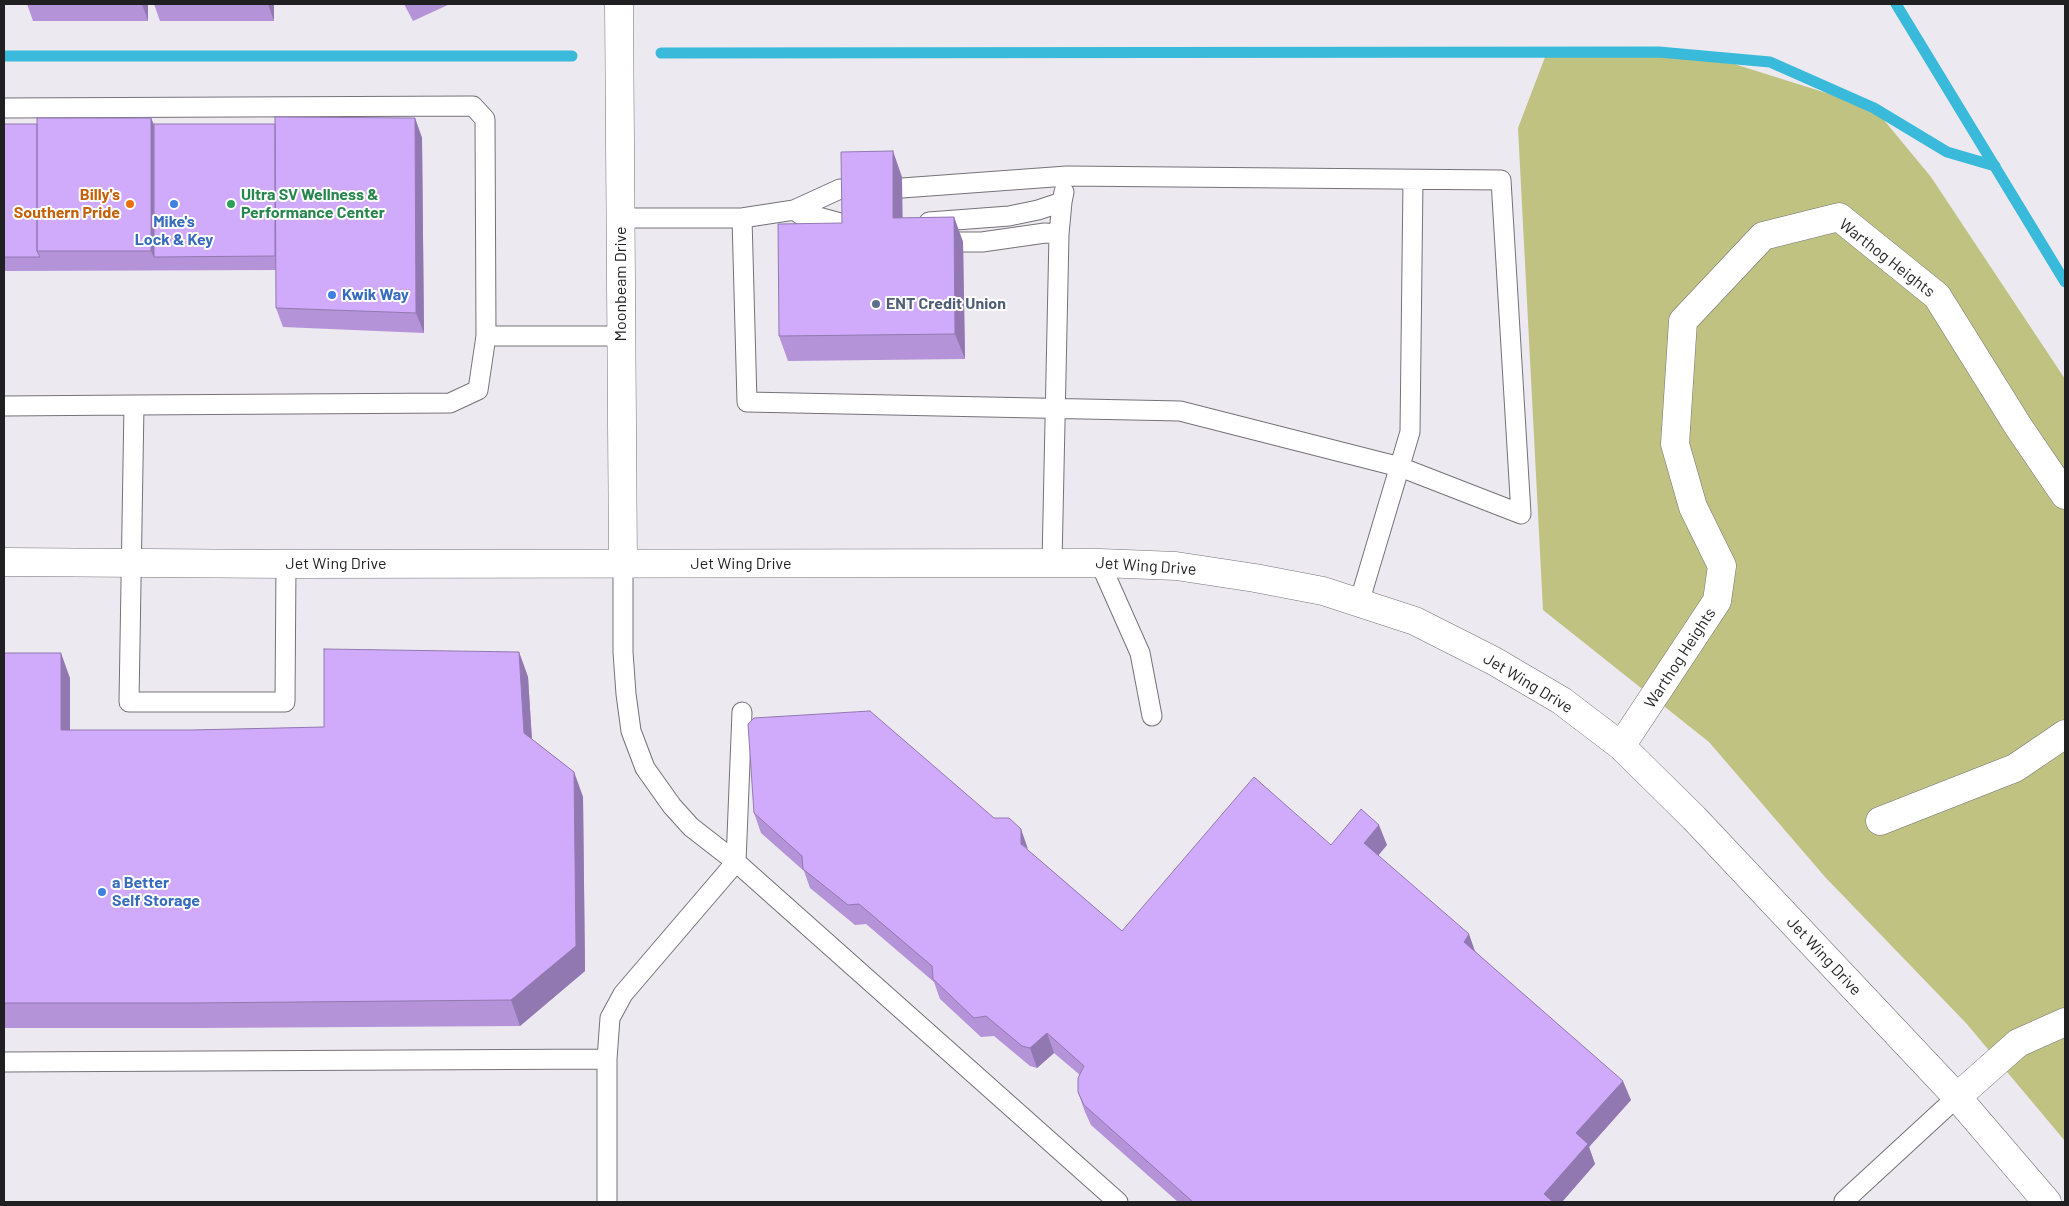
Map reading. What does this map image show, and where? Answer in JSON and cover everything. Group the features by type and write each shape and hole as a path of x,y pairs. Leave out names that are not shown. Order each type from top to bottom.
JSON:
{"main road":[{"name":"Moonbeam Drive","path":"619,4 622,564"},
{"name":"Warthog Heights","path":"1621,746 1717,601 1722,566 1693,507 1675,444 1683,321 1763,236 1839,217 1937,296 2018,426 2065,495"},
{"name":"Jet Wing Drive","path":"4,562 130,564 1100,562 1176,566 1323,591 1415,621 1494,661 1562,701 1621,746 1694,818 1956,1097 2047,1202"},
{"path":"1880,821 2015,768 2065,734"},
{"path":"1956,1097 2018,1043 2065,1022"}],"lane":[{"path":"4,108 473,106 485,119 486,336 478,390 450,403 4,406"},
{"path":"742,218 747,402 1180,411 1400,467 1521,514 1500,180 1067,176 902,188"},
{"path":"1052,562 1059,234 1067,176"},
{"path":"1359,603 1410,432 1413,180"},
{"path":"621,218 742,218 794,210 840,189"},
{"path":"912,223 1009,216 1038,210 1062,202"},
{"path":"794,210 840,223"},
{"path":"794,210 839,241 851,241"},
{"path":"922,242 982,242 1044,233 1059,234"},
{"path":"486,336 621,336"},
{"path":"134,405 129,702 285,702 286,564"},
{"path":"1100,562 1140,653 1152,716"},
{"path":"622,564 622,652 631,731 646,768 672,806 691,827 736,862 1118,1202"},
{"path":"607,1202 607,1059 610,1018 623,994 736,862 742,712"},
{"path":"4,1062 607,1059"},
{"path":"1844,1201 1956,1097"}],"green space":[{"path":"1547,52 1712,57 1874,108 1931,177 2065,379 2065,1141 1966,1023 1826,878 1709,742 1543,610 1518,128"}],"building":[{"path":"275,117 415,118 416,313 276,308"},
{"path":"37,118 151,118 151,251 37,251"},
{"path":"4,124 37,124 37,251 40,257 4,257"},
{"path":"154,124 275,124 275,256 154,257"},
{"name":"ENT Credit Union","path":"893,151 893,218 954,217 955,334 779,336 778,224 842,223 841,152"},
{"path":"324,649 519,652 524,733 574,772 576,946 511,1000 4,1003 4,653 61,653 61,730 191,730 324,727"},
{"path":"870,711 994,818 1009,818 1021,829 1021,844 1122,931 1254,777 1331,845 1361,809 1379,825 1364,843 1469,934 1464,942 1623,1081 1576,1133 1588,1144 1544,1194 1553,1202 1193,1202 1084,1105 1078,1092 1078,1078 1084,1066 1047,1033 1030,1048 1022,1046 986,1016 974,1018 933,979 932,966 859,904 848,905 803,869 802,856 754,813 748,724 754,718"}],"waterway":[{"path":"1896,4 2065,282"},
{"path":"661,53 1659,52 1770,62 1874,108 1947,152 1995,166"},
{"path":"4,56 572,56"}],"place":[{"name":"Billy's Southern Pride","path":"130,204"},
{"name":"Mike's Lock & Key","path":"174,204"},
{"name":"Ultra SV Wellness & Performance Center","path":"231,204"},
{"name":"Kwik Way","path":"332,295"},
{"name":"ENT Credit Union","path":"876,304"},
{"name":"a Better Self Storage","path":"102,892"}]}
